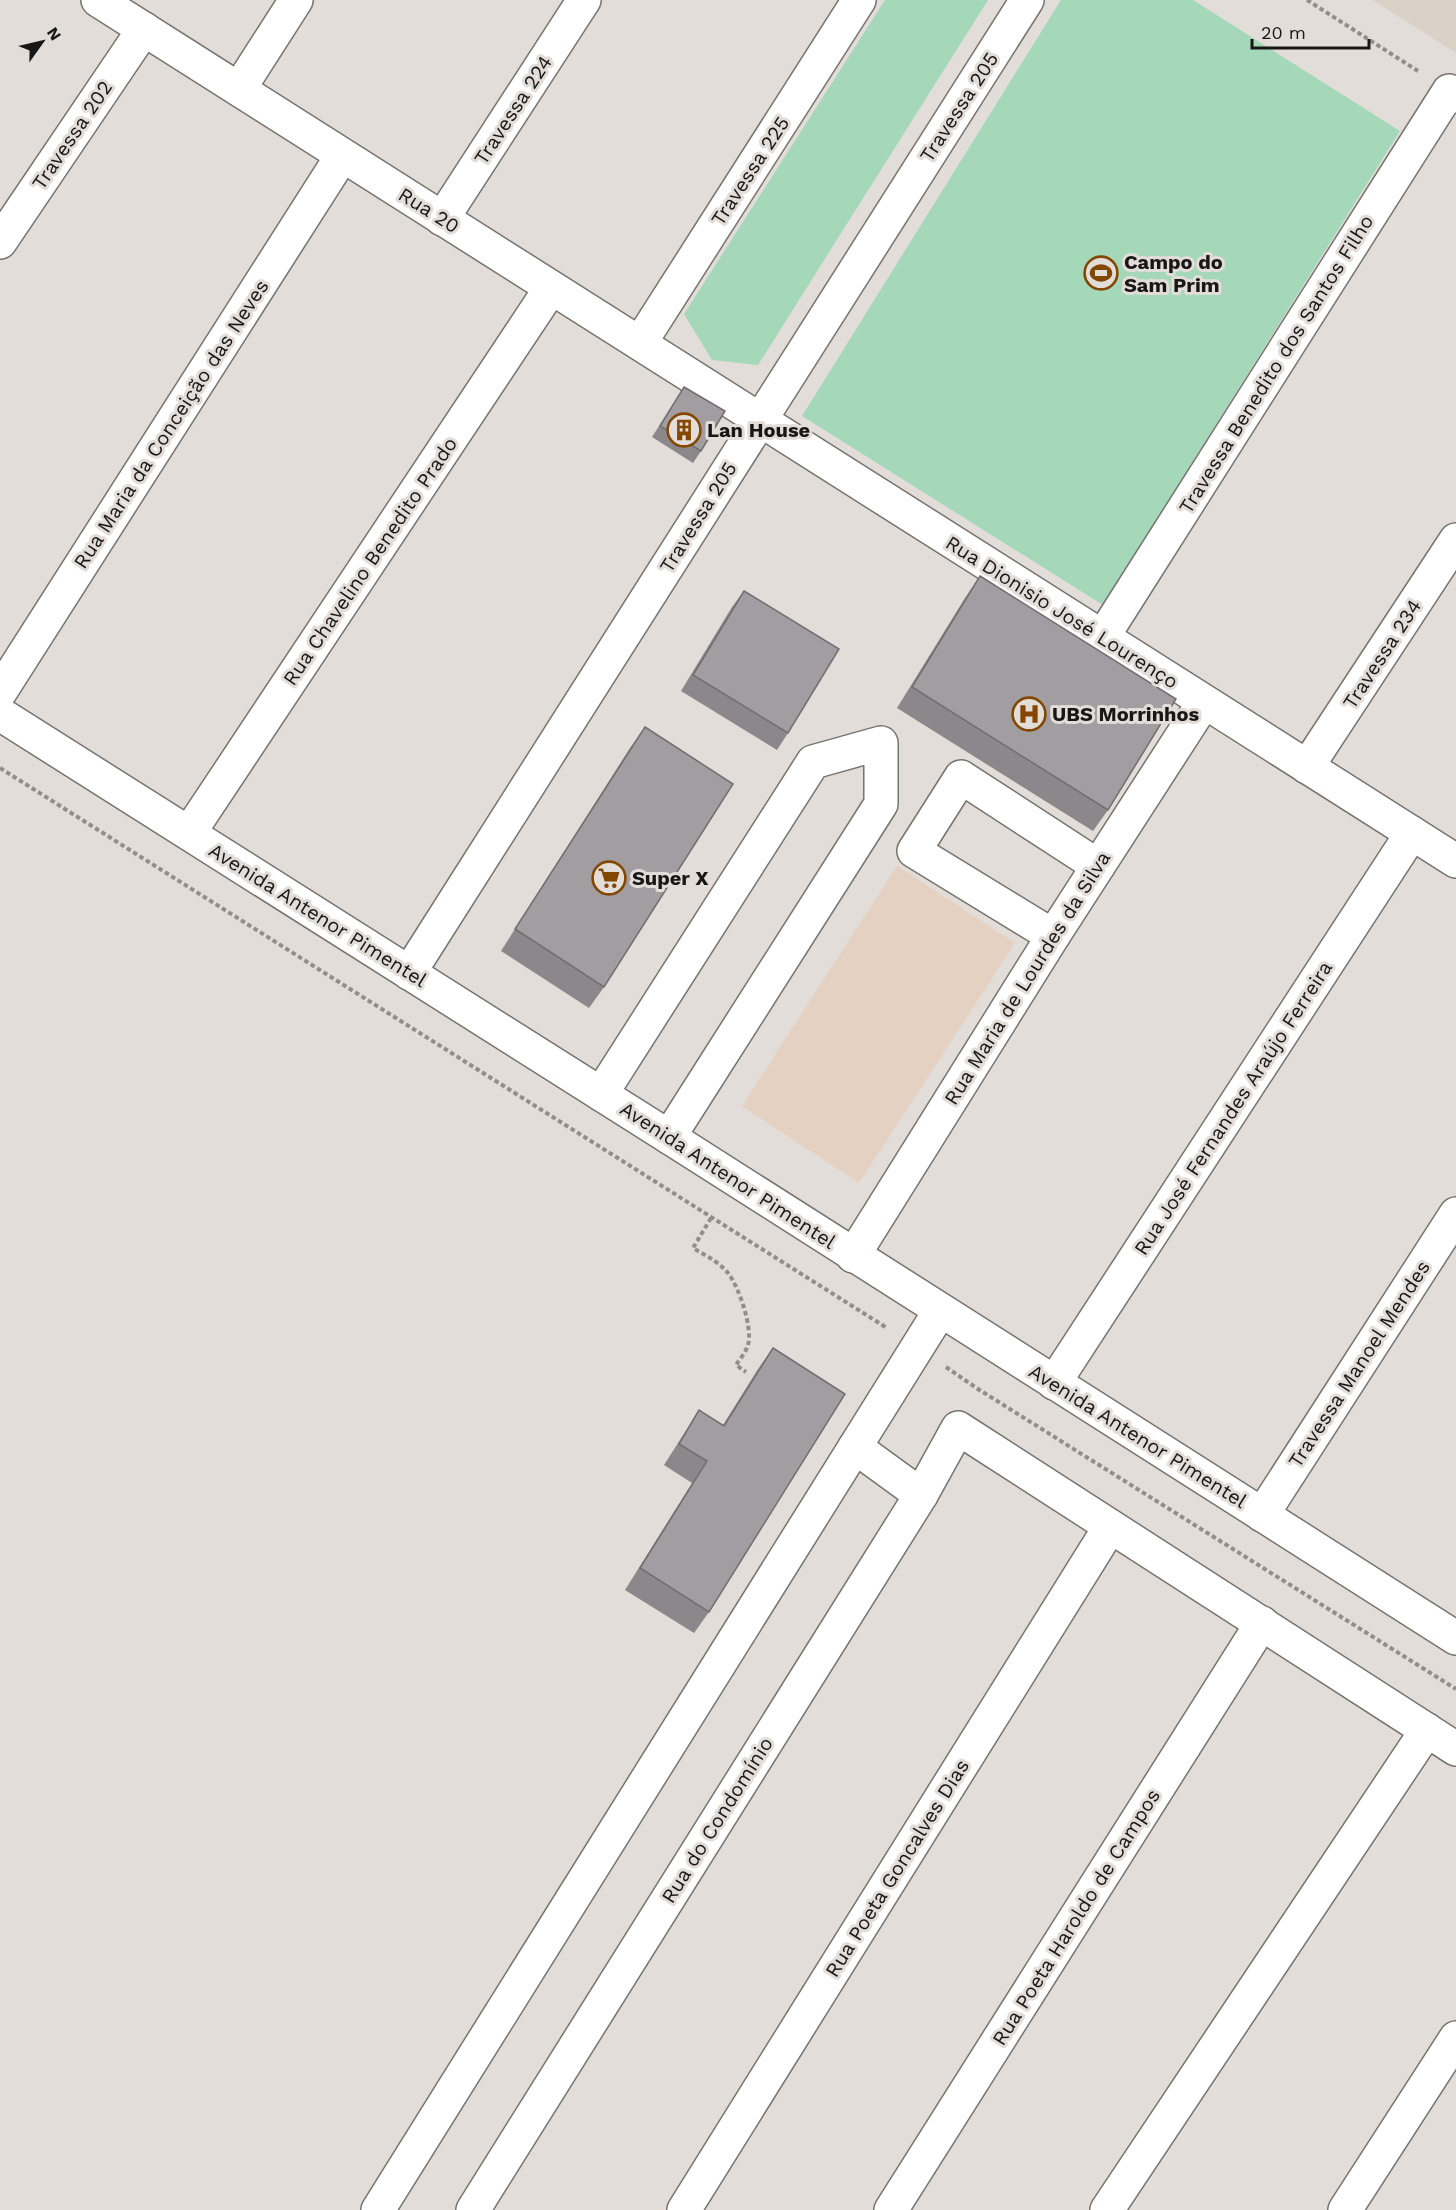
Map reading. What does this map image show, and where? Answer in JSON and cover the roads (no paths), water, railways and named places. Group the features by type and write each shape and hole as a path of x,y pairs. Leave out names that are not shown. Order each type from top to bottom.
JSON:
{"street":[{"name":"Rua 20","path":"98,0 759,420"},
{"path":"238,89 296,0"},
{"name":"Travessa 224","path":"442,219 584,0"},
{"name":"Travessa 225","path":"640,343 859,0"},
{"name":"Travessa 205","path":"409,973 1027,0"},
{"name":"Travessa 202","path":"0,242 144,29"},
{"name":"Travessa Benedito dos Santos Filho","path":"1102,638 1453,93"},
{"name":"Rua Maria da Conceição das Neves","path":"0,692 342,156"},
{"name":"Rua Chavelino Benedito Prado","path":"189,833 551,288"},
{"name":"Rua Dionisio José Lourenço","path":"759,420 1456,861"},
{"name":"Travessa 234","path":"1307,767 1456,540"},
{"name":"Rua Maria de Lourdes da Silva","path":"854,1256 1053,936 1204,702"},
{"name":"Avenida Antenor Pimentel","path":"0,714 1456,1638"},
{"path":"601,1094 813,762 881,743 881,804 669,1137"},
{"path":"1053,936 914,851 961,777 1098,866"},
{"name":"Rua José Fernandes Araújo Ferreira","path":"1054,1383 1412,833"},
{"name":"Travessa Manoel Mendes","path":"1262,1515 1456,1214"},
{"path":"378,2210 940,1311"},
{"name":"Rua do Condomínio","path":"473,2210 921,1495 958,1428 1110,1527"},
{"path":"855,1447 921,1495"},
{"path":"1110,1527 1456,1749"},
{"name":"Rua Poeta Goncalves Dias","path":"684,2210 1110,1527"},
{"name":"Rua Poeta Haroldo de Campos","path":"891,2210 1262,1623"},
{"path":"1107,2210 1427,1730"},
{"path":"1346,2210 1456,2038"}],"place":[{"name":"Campo do Sam Prim","path":"1101,273"},
{"name":"Lan House","path":"684,430"},
{"name":"UBS Morrinhos","path":"1029,714"},
{"name":"Super X","path":"609,878"}]}
